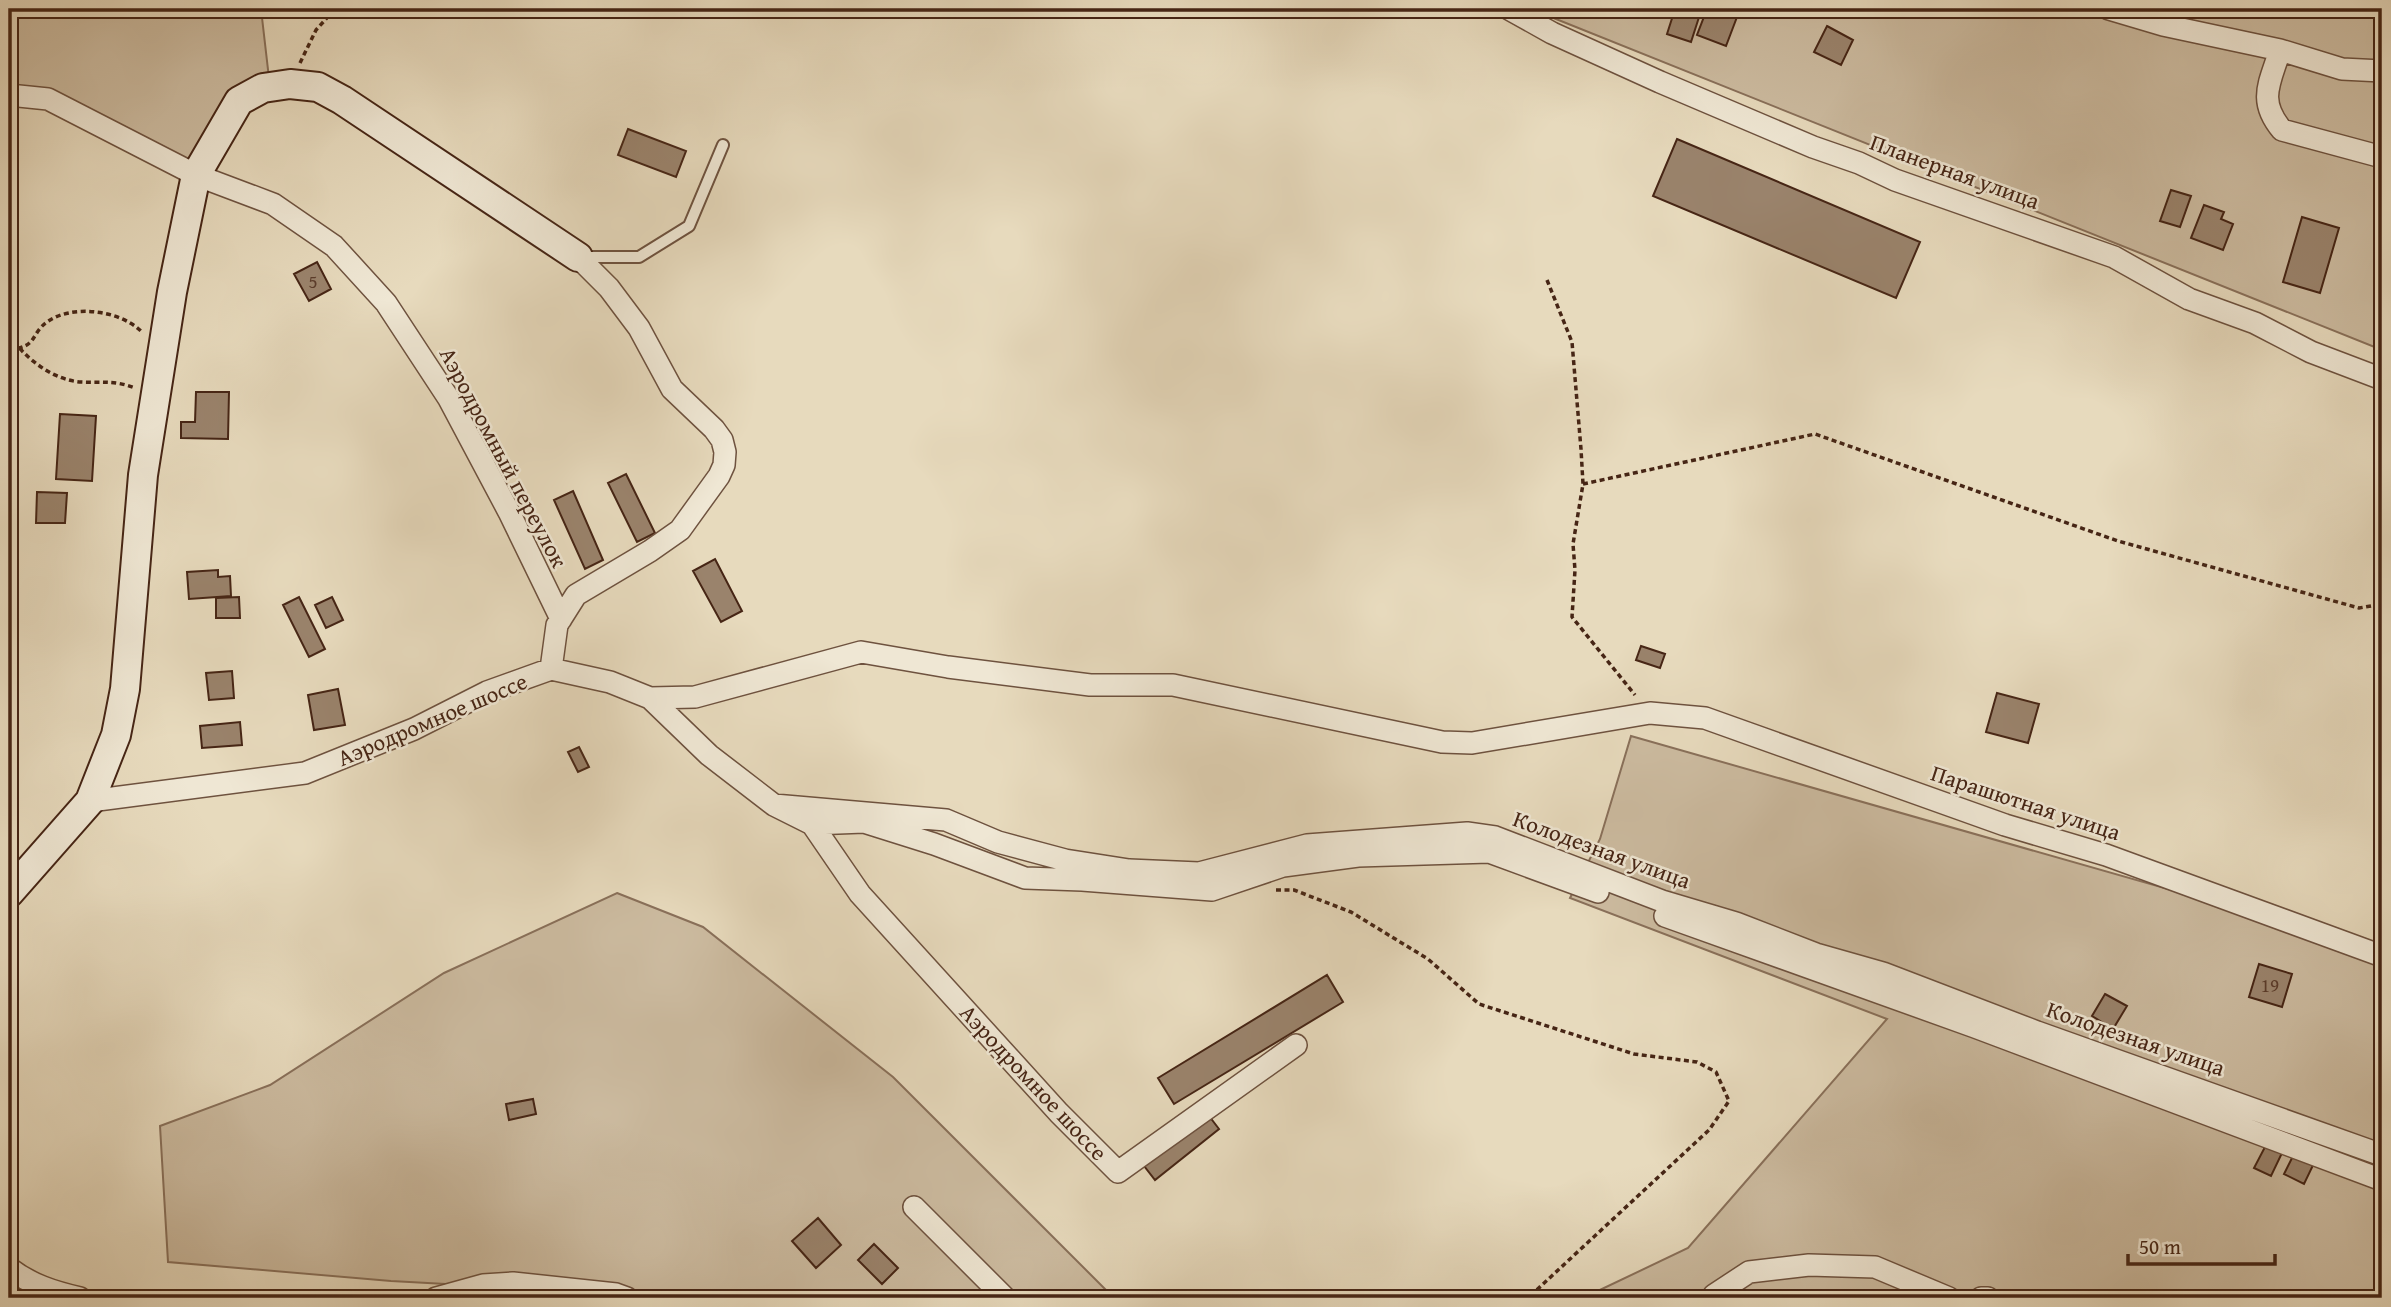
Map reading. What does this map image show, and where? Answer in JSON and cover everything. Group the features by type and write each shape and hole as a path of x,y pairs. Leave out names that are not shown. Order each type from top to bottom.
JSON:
{"street":[{"name":"Планерная улица","path":"1510,9 1552,33 1673,88 1895,180 2114,257 2189,299 2255,323 2311,352 2382,379"},
{"path":"2109,9 2163,26 2280,50 2342,69 2382,71"},
{"path":"2280,50 2266,94 2268,109 2282,130 2382,157"},
{"path":"9,892 90,801 117,736 125,689 142,489 172,292 196,175 239,101 264,88 290,84 318,88 342,100 578,257 609,288 639,328 672,389 722,440 724,465 719,476 680,530 576,595 557,625 551,669"},
{"name":"Аэродромный переулок","path":"9,95 48,99 196,175 274,204 334,246 386,303 449,399 509,512 561,619"},
{"name":"Парашютная улица","path":"650,698 695,697 861,652 948,667 1090,685 1173,685 1442,742 1472,743 1650,713 1705,718 2005,825 2106,855 2382,956"},
{"name":"Аэродромное шоссе","path":"90,801 305,773 415,729 487,692 551,669 610,682 650,698 709,755 774,805 812,824 864,822 934,844 1025,878 1212,890"},
{"name":"Колодезная улица","path":"774,805 946,820 998,842 1065,860 1129,870 1199,873 1307,845 1467,833 1494,836 1662,901 1736,923 1815,954 1883,973 2037,1032 2382,1155"},
{"name":"Аэродромное шоссе","path":"812,824 860,894 1059,1113 1118,1172 1296,1045"},
{"name":"Колодезная улица","path":"1212,890 1283,866 1358,856 1489,852 1962,1023 2382,1180"},
{"path":"914,1207 1005,1298"},
{"path":"1714,1298 1714,1295 1749,1272 1809,1265 1875,1267 1949,1298"},
{"path":"9,1268 41,1287 80,1298"},
{"path":"436,1298 483,1285 513,1283 617,1294 627,1298"},
{"path":"1981,1298 1988,1298"}],"lane":[{"path":"578,257 639,257 689,226 723,145"}],"path":[{"path":"290,84 316,30 335,9"},
{"path":"1547,280 1572,342 1583,485 1573,544 1575,570 1572,617 1650,713"},
{"path":"9,349 18,349 33,342 44,324 59,314 86,312 113,315 136,326 163,353"},
{"path":"9,335 18,349 35,364 78,382 119,382 135,388 152,418"},
{"path":"1583,485 1815,434 2118,541 2359,608 2382,604"},
{"path":"1266,890 1294,890 1351,912 1428,958 1479,1004 1634,1054 1697,1062 1716,1072 1729,1101 1709,1130 1528,1298"}],"shaded area":[{"path":"9,9 261,9 270,87 239,101 196,175 48,99 9,95"},
{"path":"1531,9 2382,9 2382,350"},
{"path":"1631,736 2382,950 2382,1298 1583,1298 1688,1248 1887,1019 1570,898 1600,839"},
{"path":"617,893 703,927 893,1077 1114,1298 590,1298 577,1291 391,1281 168,1262 160,1126 270,1085 444,973"}],"building":[{"path":"1675,9 1701,11 1691,42 1667,34"},
{"path":"1707,9 1740,9 1726,46 1697,35"},
{"path":"1827,26 1853,40 1841,65 1814,52"},
{"path":"2382,109 2382,140 2375,138"},
{"path":"628,129 686,151 676,177 618,155"},
{"path":"1677,139 1920,242 1896,298 1653,196"},
{"path":"2171,190 2191,196 2180,227 2160,221"},
{"path":"2204,205 2224,212 2221,219 2233,224 2223,250 2191,238"},
{"path":"2302,217 2339,228 2320,293 2283,282"},
{"path":"317,262 331,289 309,301 294,274"},
{"path":"196,392 229,392 228,439 181,438 181,422 195,422"},
{"path":"9,394 17,395 16,424 9,424"},
{"path":"60,414 96,416 92,481 56,479"},
{"path":"9,435 14,436 11,474 9,474"},
{"path":"626,474 655,533 637,542 608,483"},
{"path":"573,491 603,560 585,569 554,500"},
{"path":"37,492 67,493 65,523 36,523"},
{"path":"715,559 742,611 721,622 693,571"},
{"path":"218,570 218,577 230,576 231,596 189,599 187,572"},
{"path":"239,597 240,618 216,618 216,598"},
{"path":"299,597 325,649 309,657 283,605"},
{"path":"332,597 343,620 326,628 315,605"},
{"path":"1641,646 1665,654 1660,668 1636,660"},
{"path":"232,671 234,698 209,700 206,673"},
{"path":"338,689 345,725 314,730 308,695"},
{"path":"1997,693 2039,704 2028,743 1986,732"},
{"path":"240,722 242,745 202,748 200,726"},
{"path":"579,747 589,767 578,772 568,752"},
{"path":"2259,964 2292,974 2282,1007 2249,997"},
{"path":"1327,975 1343,1002 1174,1104 1158,1078"},
{"path":"2105,994 2127,1006 2113,1029 2092,1016"},
{"path":"533,1099 536,1114 509,1120 506,1104"},
{"path":"1206,1112 1219,1129 1155,1180 1141,1162"},
{"path":"2266,1145 2282,1153 2271,1176 2254,1168"},
{"path":"2296,1150 2316,1159 2304,1184 2284,1174"},
{"path":"818,1218 841,1245 816,1268 792,1241"},
{"path":"874,1244 898,1268 882,1284 858,1260"}]}
